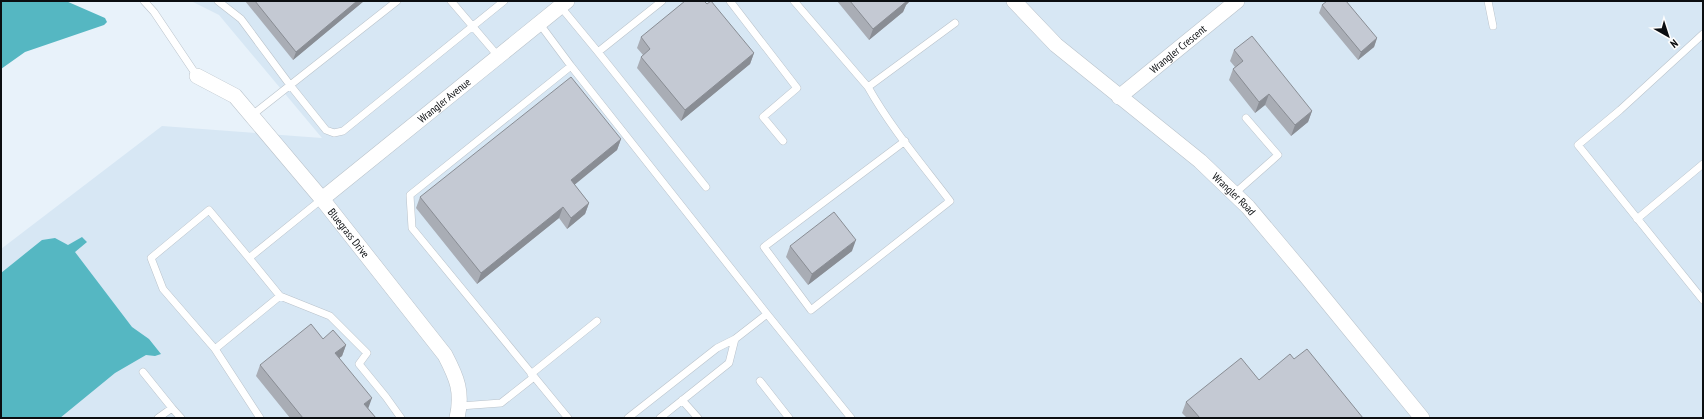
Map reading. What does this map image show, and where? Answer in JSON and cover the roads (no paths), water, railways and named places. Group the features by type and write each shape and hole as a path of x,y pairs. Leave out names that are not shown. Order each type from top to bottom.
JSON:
{"street":[{"name":"Wrangler Road","path":"1014,1 1056,45 1118,97 1200,161 1248,207 1422,418"},
{"name":"Wrangler Crescent","path":"1118,97 1237,1"},
{"name":"Wrangler Avenue","path":"322,199 563,4"},
{"name":"Bluegrass Drive","path":"197,76 235,96 322,199 445,355 457,378 458,412"}],"lane":[{"path":"144,1 154,12 197,76"},
{"path":"218,1 241,19 290,85 326,130 334,134 343,131 504,1"},
{"path":"252,116 397,1"},
{"path":"451,1 498,56"},
{"path":"598,52 662,1"},
{"path":"730,1 797,88 763,117 783,141"},
{"path":"794,1 868,87 884,115 905,141 950,201 811,310 764,247 905,141"},
{"path":"1488,1 1493,26"},
{"path":"563,4 598,52 706,187"},
{"path":"539,23 571,66 851,418"},
{"path":"868,87 955,23"},
{"path":"1703,34 1620,110 1578,146 1703,300"},
{"path":"568,418 412,228 410,195 571,66"},
{"path":"1234,194 1278,155 1246,118"},
{"path":"1637,219 1703,164"},
{"path":"249,258 322,199"},
{"path":"260,418 215,349 163,289 151,258 209,210 280,296 330,316 367,353 359,364 386,397 400,418"},
{"path":"215,349 280,296"},
{"path":"628,418 717,348 735,339 767,314"},
{"path":"458,412 501,403 597,321"},
{"path":"660,418 729,363 735,339"},
{"path":"143,372 181,418"},
{"path":"760,381 789,418"},
{"path":"682,400 698,418"},
{"path":"158,418 172,408"}],"water":[{"path":"1,1 66,1 105,18 107,22 104,25 25,52 1,69"},
{"path":"82,237 87,242 75,252 132,327 149,339 161,354 155,356 146,355 115,373 60,418 1,418 1,273 42,240 55,238 68,245"}]}
